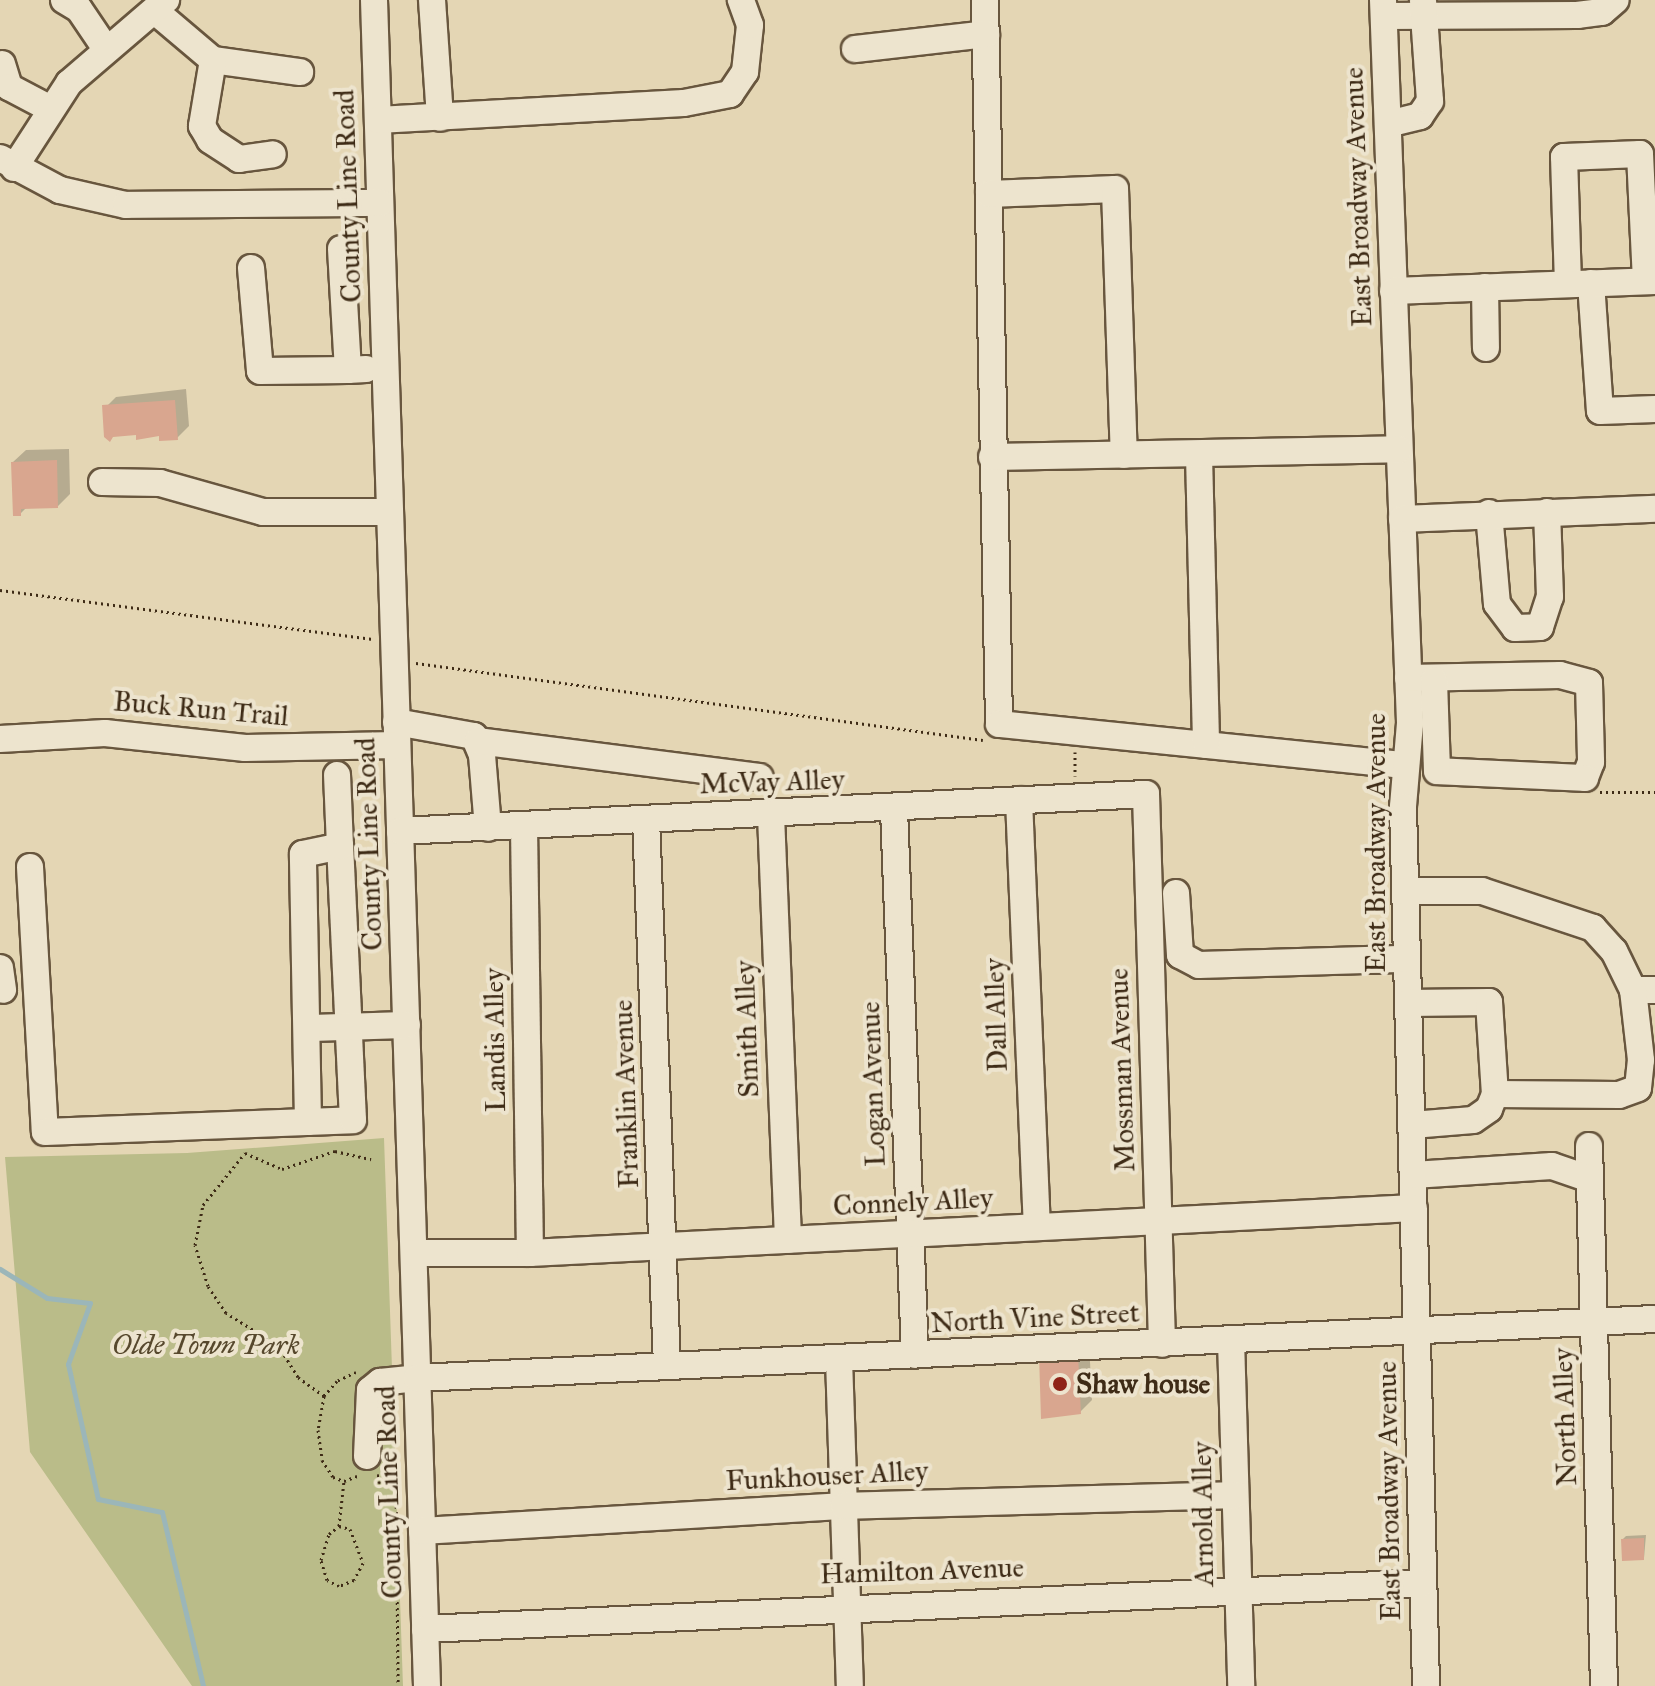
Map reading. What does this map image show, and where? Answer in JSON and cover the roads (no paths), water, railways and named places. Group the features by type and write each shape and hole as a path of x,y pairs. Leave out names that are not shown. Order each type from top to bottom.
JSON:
{"street":[{"path":"64,0 79,9 106,49"},
{"path":"432,0 440,118"},
{"path":"378,120 684,103 730,94 745,72 750,25 741,0"},
{"path":"985,0 999,724 1406,765"},
{"path":"1384,8 1577,15 1602,12 1616,0"},
{"name":"County Line Road","path":"368,4 378,120 427,1686"},
{"path":"300,72 213,60 160,5 106,49 49,108 7,163 60,190 126,205 380,203"},
{"name":"East Broadway Avenue","path":"1384,8 1402,519 1421,679 1406,765 1405,891 1426,1686"},
{"path":"1388,124 1420,116 1430,101 1424,8"},
{"path":"855,49 986,34"},
{"path":"213,60 202,126 210,140 239,159 273,154"},
{"path":"2,64 9,87 49,108"},
{"path":"1393,291 1485,287 1580,284 1651,281 1640,154 1564,157 1580,284 1600,411 1655,409"},
{"path":"989,194 1115,189 1124,455"},
{"path":"341,249 348,370"},
{"path":"251,268 260,371 385,369"},
{"path":"1485,287 1486,348"},
{"path":"346,315 384,316"},
{"path":"992,457 1399,449"},
{"path":"1199,455 1206,745"},
{"path":"102,482 160,483 263,512 389,512"},
{"path":"1402,519 1489,513 1655,509"},
{"path":"1489,513 1497,604 1515,628 1540,627 1550,597 1547,512"},
{"path":"1560,675 1589,683 1591,762 1585,778 1437,771 1421,679 1560,675"},
{"name":"Buck Run Trail","path":"0,739 105,733 245,748 397,734 474,736 478,741 760,777"},
{"path":"478,741 488,828"},
{"path":"30,867 45,1132 353,1120 337,775"},
{"name":"McVay Alley","path":"400,831 894,809 1146,794"},
{"name":"Mossman Avenue","path":"1146,794 1162,1344"},
{"name":"Dall Alley","path":"1019,800 1037,1227"},
{"name":"Logan Avenue","path":"894,809 915,1355"},
{"name":"Smith Alley","path":"771,815 788,1240"},
{"name":"Franklin Avenue","path":"646,819 667,1366"},
{"name":"Landis Alley","path":"524,826 530,1253"},
{"path":"308,1122 309,1028 303,854 340,846"},
{"path":"1405,891 1482,891 1593,928 1644,990 1638,1088 1619,1095 1495,1094"},
{"path":"1176,893 1180,955 1199,965 1407,959"},
{"path":"1408,1003 1489,1002 1495,1094 1489,1109 1473,1120 1412,1125"},
{"path":"309,1028 407,1025"},
{"name":"North Alley","path":"1589,1146 1604,1686"},
{"path":"1413,1175 1552,1166 1590,1179"},
{"name":"Connely Alley","path":"414,1253 530,1253 1414,1208"},
{"name":"North Vine Street","path":"366,1469 370,1390 380,1382 1655,1319"},
{"name":"Arnold Alley","path":"1231,1340 1241,1686"},
{"path":"839,1359 850,1686"},
{"name":"Funkhouser Alley","path":"422,1531 844,1506 1235,1495"},
{"name":"Hamilton Avenue","path":"425,1629 847,1606 1423,1583"}],"waterway":[{"path":"0,1269 47,1298 90,1303 68,1364 98,1499 162,1512 203,1686"}],"place":[{"name":"Shaw house","path":"1060,1384"}],"park label":[{"name":"Olde Town Park","path":"206,1345"}]}
